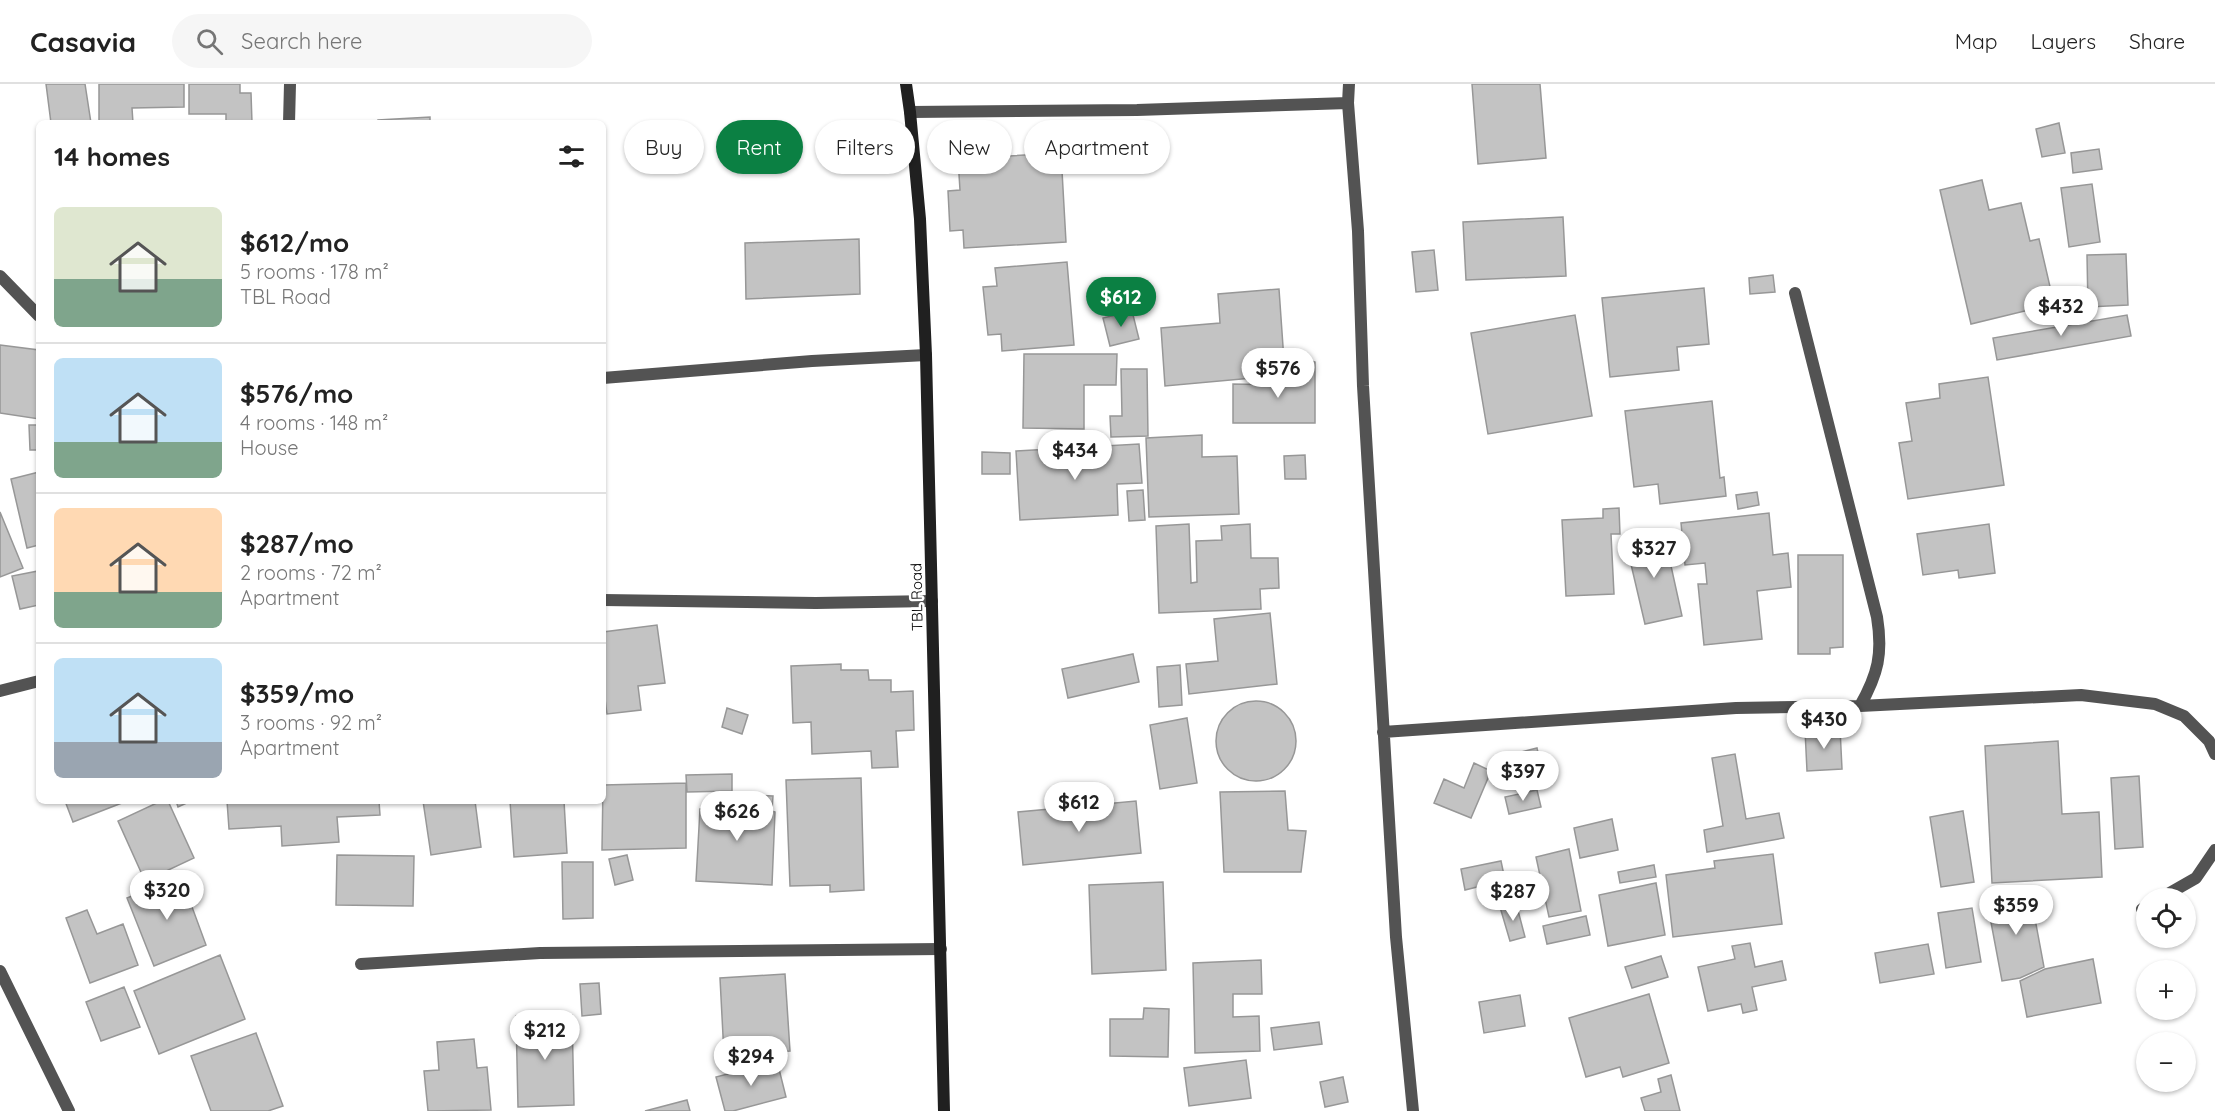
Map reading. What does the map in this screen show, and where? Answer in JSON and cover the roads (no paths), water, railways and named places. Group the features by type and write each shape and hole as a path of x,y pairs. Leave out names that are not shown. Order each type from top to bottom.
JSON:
{"street":[{"path":"289,120 290,84"},
{"name":"TBL Road","path":"906,84 920,219 926,355 944,1111"},
{"path":"1349,84 1348,103 1358,231 1363,398 1395,937 1413,1111"},
{"path":"910,112 1137,110 1348,103"},
{"path":"0,276 36,313"},
{"path":"1795,293 1881,640 1878,665 1872,685 1860,706"},
{"path":"606,378 812,361 926,355"},
{"path":"606,600 816,603 932,601"},
{"path":"0,691 36,682"},
{"path":"1383,732 1736,708 1860,706 2081,695 2155,704 2184,716 2209,741 2215,754"},
{"path":"2179,888 2196,879 2215,850"},
{"path":"361,964 540,952 941,949"},
{"path":"0,971 69,1111"}]}
